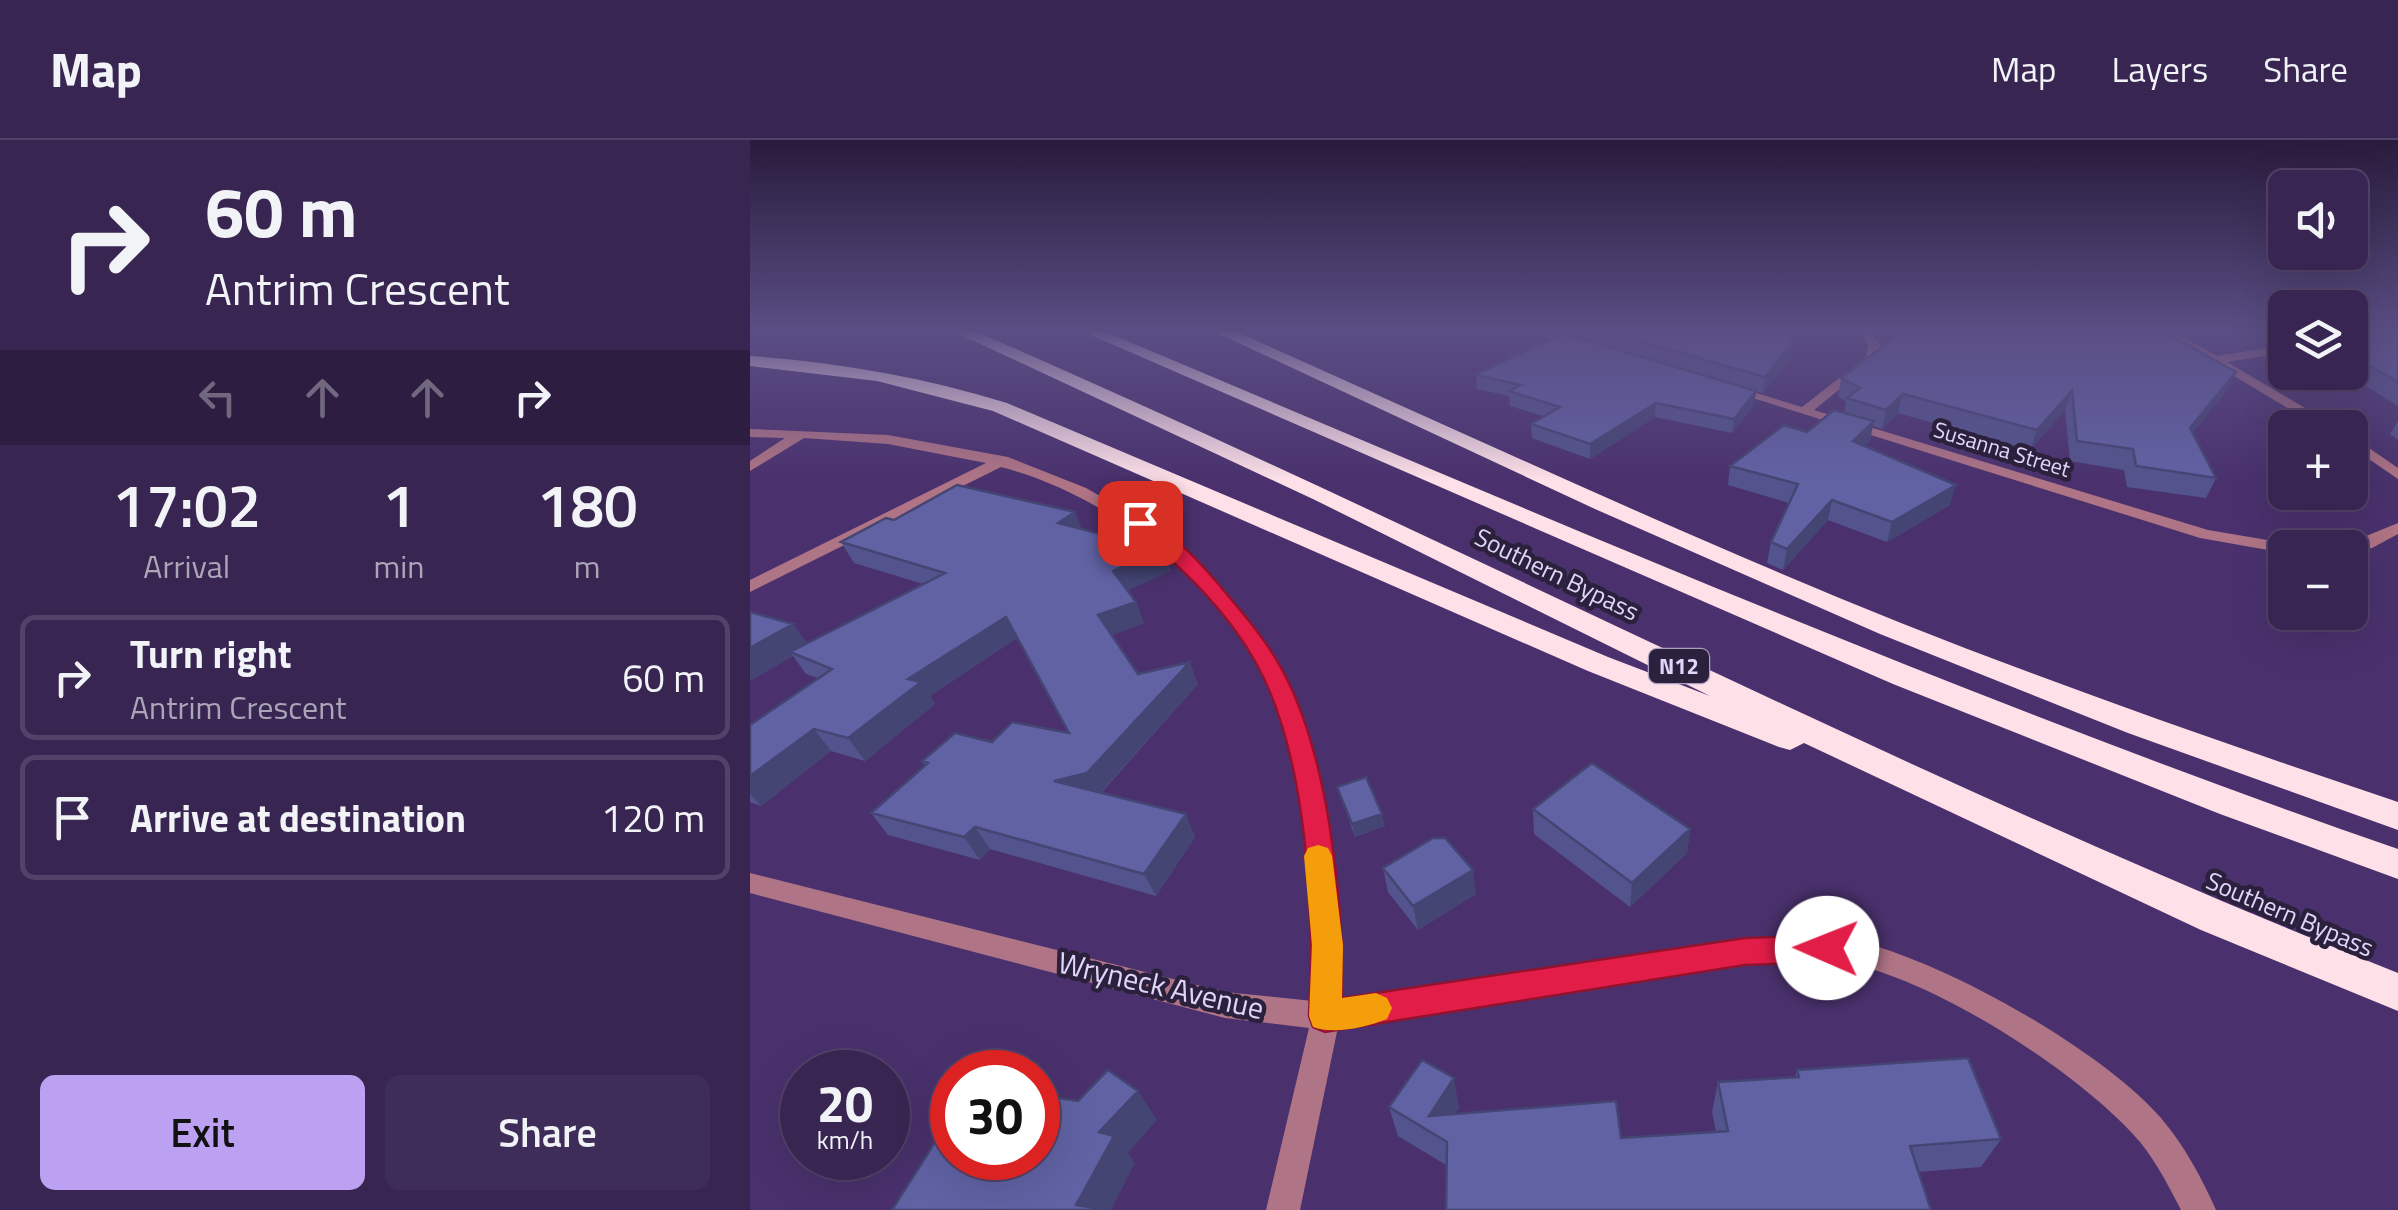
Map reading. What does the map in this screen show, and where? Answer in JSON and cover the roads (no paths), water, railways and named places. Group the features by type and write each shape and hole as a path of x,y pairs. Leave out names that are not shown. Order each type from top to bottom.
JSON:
{"highway":[{"path":"913,382 1015,412 1598,664 1952,798"},
{"name":"Southern Bypass","path":"1074,382 1324,496 1952,798 2398,992"},
{"name":"Southern Bypass","path":"1210,382 1938,692 2269,820 2398,864"},
{"path":"1335,382 1724,556 1983,666 2398,816"}],"street":[{"path":"1805,411 1842,382"},
{"path":"2252,382 2301,410"},
{"name":"Susanna Street","path":"1715,384 2206,535 2268,545"},
{"path":"750,433 895,441 1004,460 1098,499 1140,523 1194,568 1266,661 1290,712 1314,813 1328,945 1325,1016 1283,1210"},
{"path":"750,466 802,433"},
{"path":"2368,452 2398,475"},
{"path":"750,587 1004,460"},
{"path":"2368,543 2398,528"},
{"name":"Wryneck Avenue","path":"750,882 1225,1005 1325,1016 1745,952 1779,948 1856,953 1939,986 2075,1066 2141,1120 2178,1170 2198,1210"}]}
